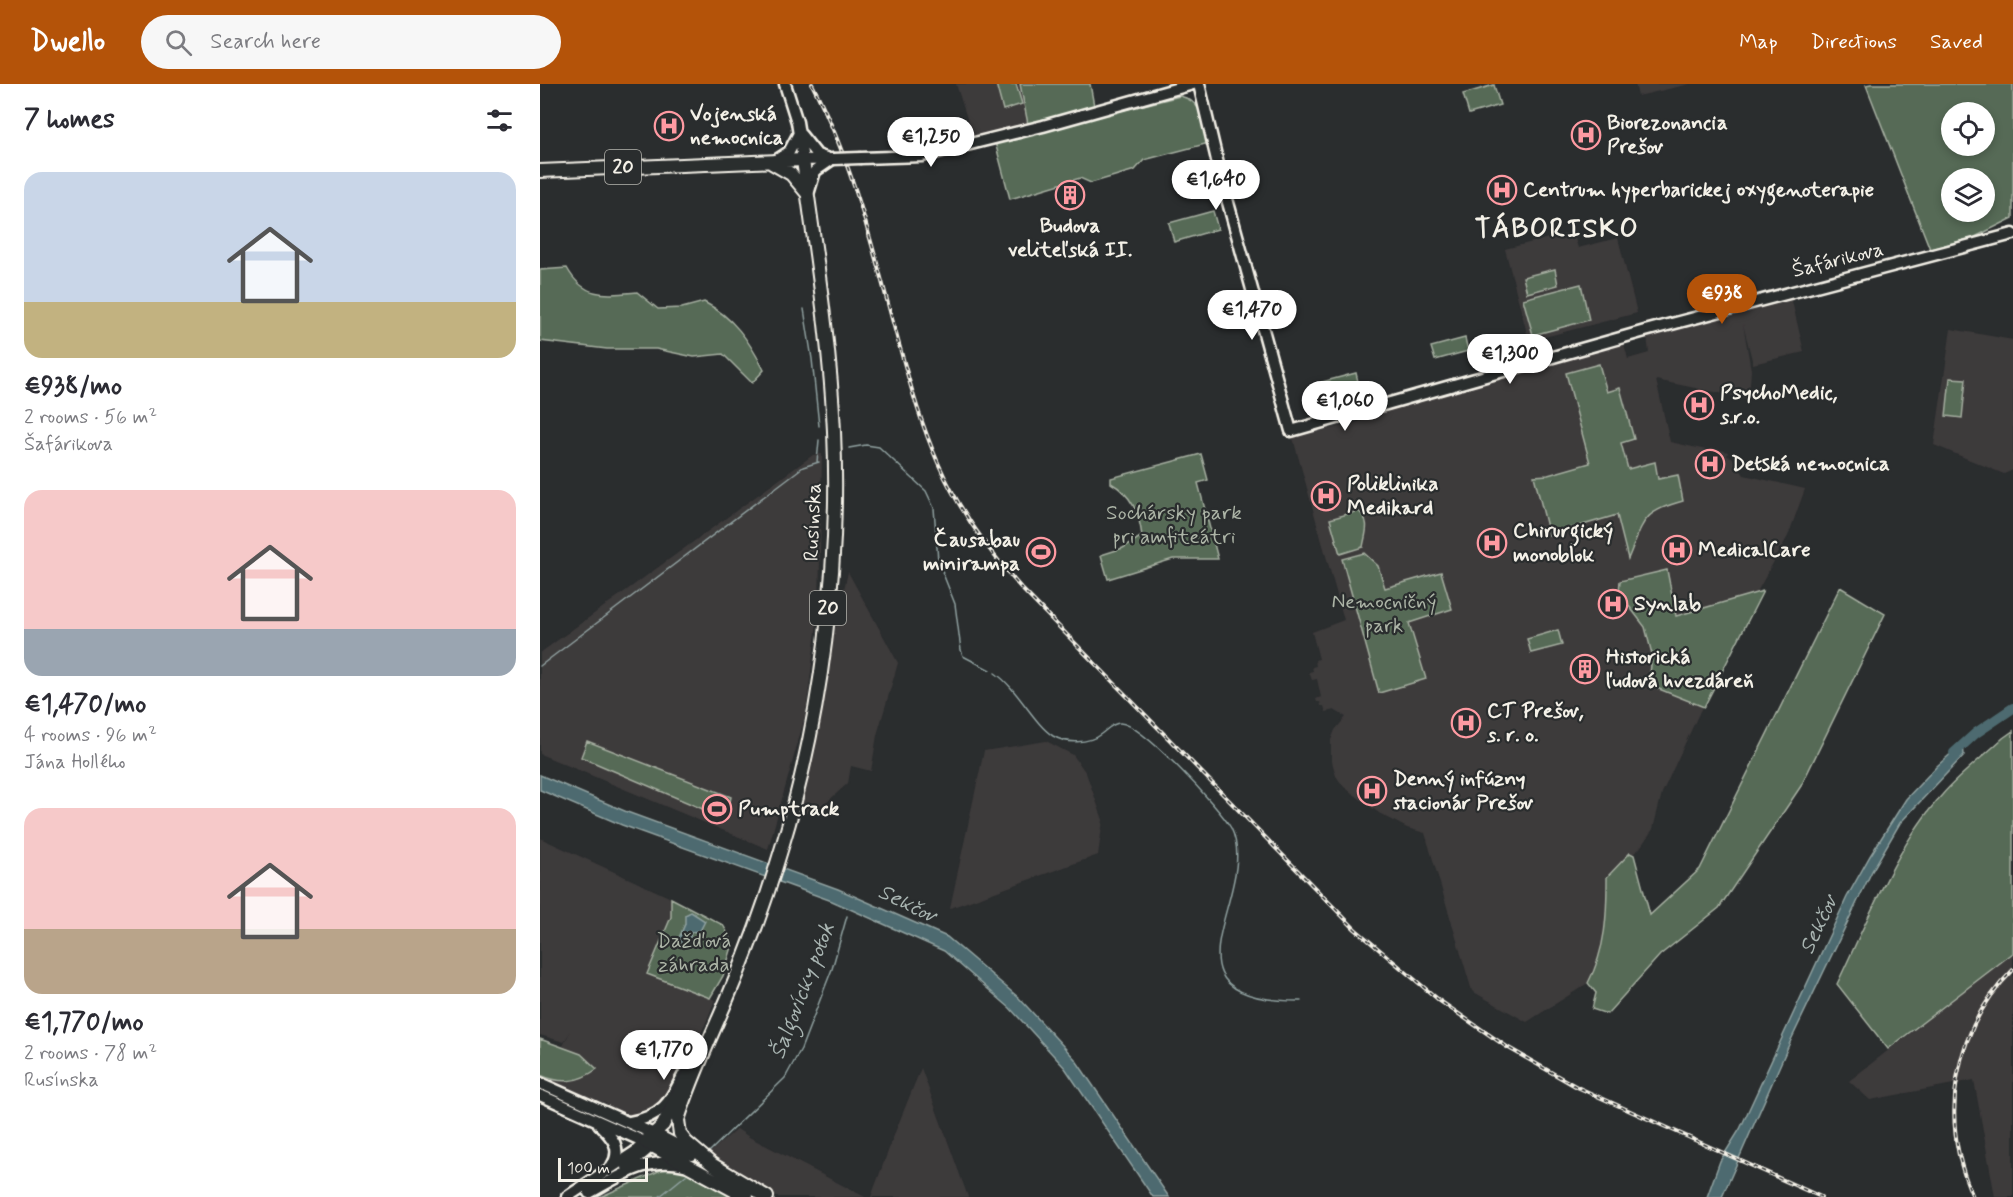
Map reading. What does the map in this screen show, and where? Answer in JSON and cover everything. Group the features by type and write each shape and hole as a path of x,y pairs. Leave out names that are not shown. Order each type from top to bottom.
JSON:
{"main road":[{"name":"20","path":"540,171 803,160"},
{"name":"Rusínska","path":"681,1110 766,897 782,849 813,717 825,639 832,557 835,466 833,411 821,294 803,160"},
{"path":"771,162 791,174 808,194"},
{"name":"Rusínska","path":"653,1140 720,1014"},
{"name":"20","path":"681,1110 678,1120 682,1139 713,1165 767,1197"},
{"path":"653,1140 669,1130 681,1110"},
{"path":"653,1140 713,1165"},
{"path":"653,1140 691,1167 746,1197"}],"street":[{"path":"785,84 799,133 803,160 922,156 1043,126 1193,84"},
{"name":"Šafárikova","path":"1199,84 1221,177 1292,431 1644,331 2013,234"},
{"path":"799,133 817,154 829,159"},
{"path":"771,162 789,152 799,133"},
{"path":"808,194 812,176 829,159"},
{"path":"630,1122 648,1118 659,1112 671,1099 690,1061 700,1050"},
{"path":"540,1083 630,1122 653,1140"},
{"path":"540,1095 592,1118 653,1140"},
{"path":"592,1118 609,1133 616,1146 617,1154 611,1168"},
{"path":"567,1197 653,1140"},
{"path":"586,1195 653,1140"},
{"path":"586,1195 633,1169 647,1164 675,1162 691,1167"}],"shaded area":[{"path":"956,84 1020,84 1029,123 973,137"},
{"path":"1635,84 1690,84 1638,96"},
{"path":"1573,232 1578,248 1618,238 1637,313 1529,341 1505,249"},
{"path":"1791,297 1804,352 1753,364 1743,324 1751,370 1749,399 1656,380 1670,442 1711,451 1712,448 1728,452 1727,456 1732,457 1744,475 1805,489 1788,536 1747,610 1662,793 1653,829 1639,849 1606,876 1607,921 1604,942 1593,974 1588,983 1527,1022 1472,991 1425,833 1407,828 1379,813 1344,787 1336,776 1331,758 1331,740 1335,730 1346,717 1334,710 1326,712 1324,706 1317,702 1316,699 1321,697 1317,679 1312,680 1309,672 1313,671 1312,667 1316,666 1315,660 1319,659 1312,632 1344,620 1291,431 1303,435 1358,422 1393,409 1624,344 1628,359 1649,353 1647,335"},
{"path":"1951,329 2013,340 2013,470 2004,474 1934,445"},
{"path":"822,454 819,606 806,713 768,849 540,754 540,653 813,455"},
{"path":"848,572 898,663 877,735 871,771 851,766 848,783 815,813 793,813"},
{"path":"1046,741 1073,755 1086,773 1103,820 1098,855 950,908 984,751"},
{"path":"540,838 671,898 671,917 662,936 710,998 715,1000 705,1025 665,1101 654,1113 632,1117 625,1115 605,1103 568,1091 540,1075 540,1039 563,1046 570,1032 564,1042 540,1035"},
{"path":"2013,953 2013,1197 1995,1197 1974,1080 1870,1100 1849,1081"},
{"path":"921,1068 968,1197 871,1197 896,1130"},
{"path":"737,1129 865,1197 776,1197 709,1153"}],"green space":[{"path":"996,84 1016,84 1022,104 1003,110"},
{"path":"1020,84 1090,84 1094,106 1028,124"},
{"path":"2013,84 2013,218 1973,238 1930,249 1866,85"},
{"path":"1494,85 1500,105 1469,114 1463,94"},
{"path":"1180,96 1194,103 1198,108 1204,121 1209,143 1144,160 1135,170 1091,183 1080,178 1010,199 995,142"},
{"path":"1213,211 1218,229 1174,242 1169,223"},
{"path":"567,268 574,278 588,290 606,294 637,292 658,309 682,308 704,302 732,322 764,370 752,383 723,354 694,357 656,349 607,349 540,341 540,270"},
{"path":"1555,269 1558,285 1527,293 1523,277"},
{"path":"1581,284 1589,320 1533,335 1523,299"},
{"path":"1465,338 1468,351 1435,360 1431,347"},
{"path":"1599,364 1607,392 1620,388 1634,439 1621,443 1628,469 1655,462 1658,479 1678,475 1683,501 1651,514 1641,527 1628,559 1617,515 1549,535 1534,476 1548,475 1590,463 1566,373"},
{"path":"1356,373 1359,386 1326,395 1322,382"},
{"path":"1950,378 1966,379 1962,418 1946,416"},
{"name":"Sochársky park pri amfiteátri","path":"1201,454 1208,480 1198,483 1218,559 1173,559 1108,579 1101,555 1123,548 1142,536 1133,505 1124,493 1111,483 1111,478"},
{"name":"Nemocničný park","path":"1358,511 1366,523 1363,547 1340,554 1330,519"},
{"name":"Nemocničný park","path":"1364,553 1378,566 1385,588 1441,572 1452,609 1409,623 1426,679 1379,693 1342,559"},
{"path":"1667,570 1676,616 1763,591 1704,707 1649,685 1652,654 1645,627 1619,593 1620,581"},
{"path":"1840,587 1885,614 1801,786 1719,908 1660,955 1607,1014 1592,1009 1596,993 1588,983 1602,945 1606,918 1607,877 1630,853 1634,855 1650,915 1700,869"},
{"path":"1558,630 1562,645 1531,653 1527,639"},
{"path":"2013,731 2013,953 1888,1049 1837,984 1884,885 1926,815 1956,780"},
{"path":"587,741 731,797 726,819 581,757"},
{"name":"Dažďová záhrada","path":"671,898 723,925 731,939 732,947 723,976 710,998 647,974 671,917"},
{"path":"540,1039 581,1054 597,1069 583,1077 569,1081 555,1080 540,1075"},
{"path":"670,1166 681,1166 742,1197 600,1197"}],"water":[{"path":"1963,743 1964,755 1900,823 1872,871 1791,1040 1722,1197 1707,1197 1720,1161 1740,1129 1847,897 1870,856 1906,799 1937,766"},
{"path":"540,775 627,812 838,889 947,937 1019,998 1075,1059 1169,1197 1153,1197 1065,1068 1010,1008 944,951 832,901 622,825 540,790"},
{"path":"691,912 705,921 700,931 691,932 689,942 682,945 679,938 685,924 685,915"}],"waterway":[{"path":"804,309 819,426"},
{"path":"817,462 819,440"},
{"path":"849,448 866,445 879,447 926,491 934,508 938,561 955,604 963,656 990,670"},
{"path":"540,666 803,467 819,462"},
{"path":"995,673 1011,687 1039,723 1053,736 1077,742 1090,740 1112,725 1120,723 1145,737 1197,786 1231,828 1237,854 1234,883 1220,939 1219,964 1229,984 1255,997 1301,1001"},
{"name":"Sekčov","path":"1954,753 1976,733 2013,708"},
{"name":"Šalgovícky potok","path":"709,1152 785,1078 801,1049 832,969 847,916"},
{"name":"Šalgovícky potok","path":"659,1197 686,1175"}],"railway":[{"path":"812,84 827,115 863,213 913,393 933,451 966,515 998,561 1023,590 1355,929 1440,1001 1507,1047 1577,1087 1821,1197"},
{"path":"1973,1197 1962,1167 1956,1137 1954,1107 1957,1077 1965,1048 1977,1020 1993,994 2013,970"}],"place":[{"name":"Vojenská nemocnica","path":"669,126"},
{"name":"Biorezonancia Prešov","path":"1586,135"},
{"name":"Centrum hyperbarickej oxygenoterapie","path":"1502,190"},
{"name":"Budova veliteľská II.","path":"1070,195"},
{"name":"PsychoMedic, s.r.o.","path":"1699,405"},
{"name":"Detská nemocnica","path":"1710,464"},
{"name":"Poliklinika Medikard","path":"1326,496"},
{"name":"Chirurgický monoblok","path":"1492,543"},
{"name":"MedicalCare","path":"1677,550"},
{"name":"Čausabau minirampa","path":"1041,552"},
{"name":"Synlab","path":"1613,604"},
{"name":"Historická ľudová hvezdáreň","path":"1585,669"},
{"name":"CT Prešov, s. r. o.","path":"1466,723"},
{"name":"Denný infúzny stacionár Prešov","path":"1372,791"},
{"name":"Pumptrack","path":"717,809"}],"district":[{"name":"TÁBORISKO","path":"1557,229"}]}
